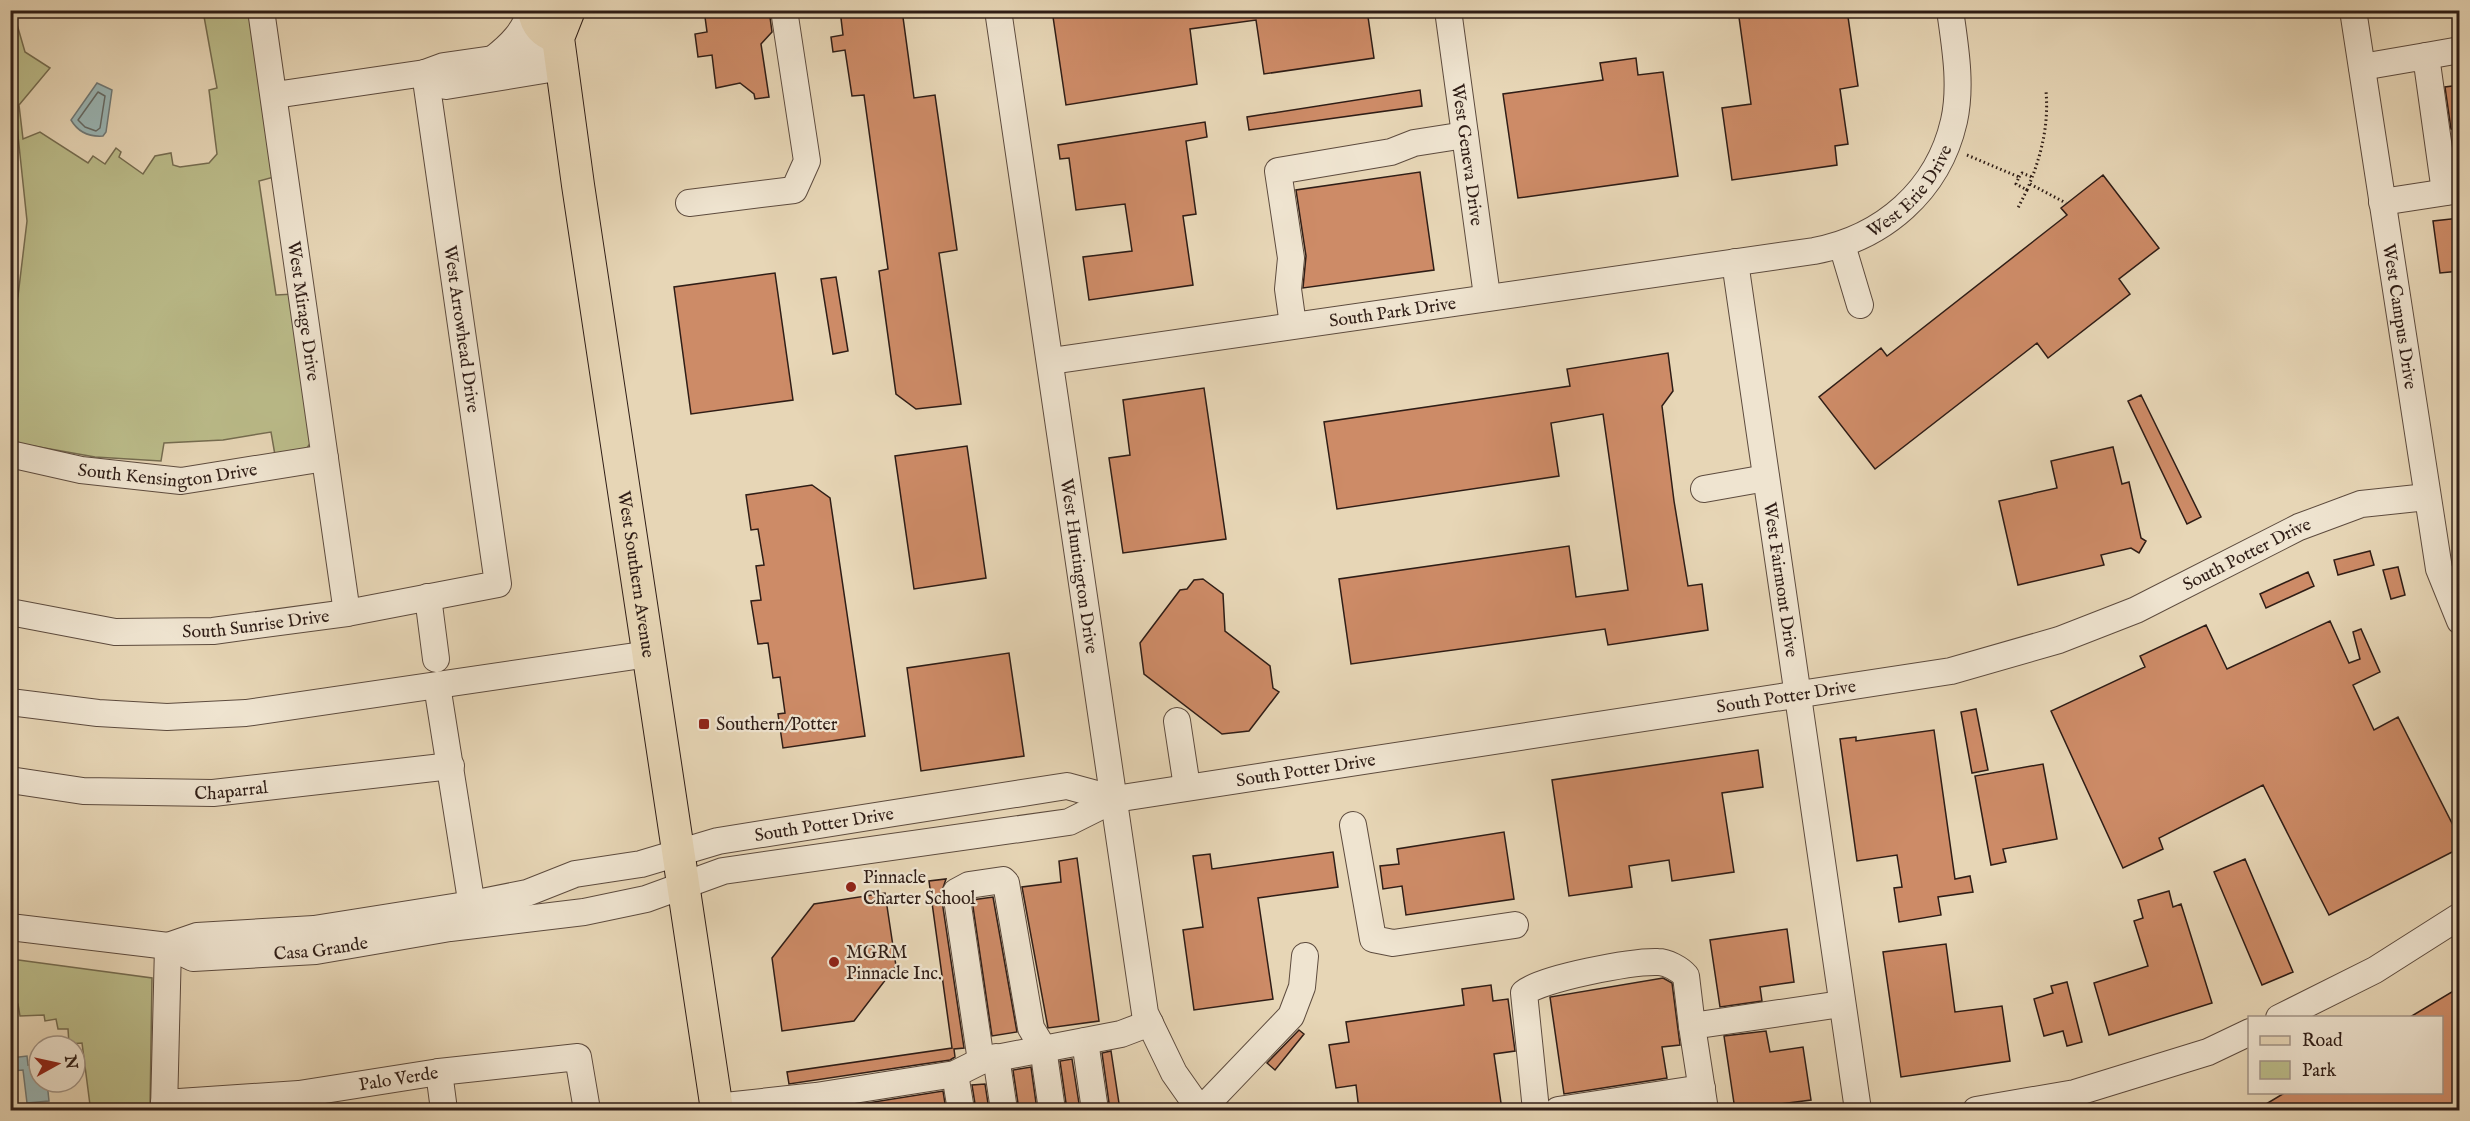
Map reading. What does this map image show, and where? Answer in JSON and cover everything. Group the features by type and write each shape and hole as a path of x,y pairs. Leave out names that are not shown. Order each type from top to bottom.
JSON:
{"main road":[{"path":"532,10 536,22 545,32 563,38"},
{"name":"West Southern Avenue","path":"563,38 649,654 717,1109"}],"street":[{"name":"West Mirage Drive","path":"261,10 275,95 347,613"},
{"path":"493,59 511,45 521,32 532,10"},
{"path":"689,203 794,190 807,161 784,10"},
{"name":"West Huntington Drive","path":"998,10 1145,1013 1174,1073 1200,1110"},
{"name":"West Geneva Drive","path":"1448,10 1487,296"},
{"name":"West Erie Drive","path":"1735,262 1842,245 1866,236 1911,201 1929,180 1946,146 1954,120 1958,86 1950,10"},
{"name":"West Campus Drive","path":"2353,10 2439,569 2460,621"},
{"path":"425,73 446,86 563,38"},
{"path":"275,95 425,73 444,66 528,54 563,38"},
{"path":"2362,67 2460,50"},
{"path":"2382,202 2452,191 2426,56"},
{"name":"West Arrowhead Drive","path":"425,73 498,584"},
{"path":"1293,325 1288,289 1291,258 1278,171 1391,152 1414,143 1465,135"},
{"path":"1842,245 1860,305"},
{"name":"South Park Drive","path":"1051,361 1487,296 1735,262"},
{"name":"West Fairmont Drive","path":"1735,262 1798,694 1840,1004 1858,1110"},
{"name":"South Kensington Drive","path":"10,454 81,470 181,480 325,458"},
{"path":"1704,489 1766,478"},
{"name":"South Potter Drive","path":"683,885 723,871 1069,822 1115,799 1951,671 2014,654 2136,610 2299,527 2361,504 2427,497"},
{"name":"South Sunrise Drive","path":"10,612 115,632 213,631 347,613 498,584"},
{"path":"428,597 436,659"},
{"path":"10,702 98,713 167,717 246,713 649,654"},
{"path":"439,698 474,915"},
{"path":"1177,721 1187,787"},
{"name":"Chaparral","path":"10,780 83,791 213,793 451,765"},
{"name":"South Potter Drive","path":"678,853 718,841 1067,786 1115,799"},
{"path":"1353,825 1373,939 1394,943 1515,925"},
{"name":"Casa Grande","path":"10,927 168,946 193,958 316,951 474,915 575,874 640,864 678,853"},
{"path":"1004,1110 989,1059 956,892 969,885 1003,880 1006,883 1031,1028 1043,1048 1052,1110"},
{"name":"Casa Grande","path":"474,915 584,912 646,899 683,885"},
{"path":"2281,1016 2375,970 2460,916"},
{"path":"164,1107 168,946"},
{"path":"1200,1110 1291,1016 1302,987 1305,956"},
{"path":"1536,1110 1524,993 1550,980 1660,961 1681,970 1686,976 1703,1099 1558,1110"},
{"path":"1692,1026 1840,1004"},
{"path":"717,1109 831,1102 955,1074 989,1059 1121,1034 1150,1023"},
{"path":"1976,1110 2075,1094 2208,1052 2248,1033"},
{"path":"1085,1041 1095,1110"},
{"name":"Palo Verde","path":"164,1107 300,1102 439,1072 578,1057 587,1110"},
{"path":"439,1072 444,1110"},
{"path":"955,1074 961,1110"}],"path":[{"path":"2017,210 2030,184 2046,130 2046,90"},
{"path":"1946,146 2019,177"},
{"path":"2027,190 2016,184 2022,173 2032,177"},
{"path":"2030,184 2066,203"}],"green space":[{"path":"203,11 249,11 274,177 259,181 276,295 294,294 313,439 307,448 275,455 271,432 223,440 164,443 161,461 95,457 11,442 11,322 18,296 27,221 14,98 11,98 11,14 14,14 25,52 50,68 19,105 23,139 40,132 88,163 93,156 105,164 116,148 121,152 119,157 143,174 155,156 171,153 173,165 180,167 209,163 217,154 209,90 217,88"},
{"path":"11,959 152,978 150,1110 85,1110 90,1105 87,1082 87,1034 68,1034 68,1029 58,1029 56,1019 45,1021 44,1015 20,1016 18,1004 11,1005"}],"water":[{"path":"97,83 112,90 106,132 103,136 84,133 71,120"},
{"path":"27,1056 27,1094 48,1094 49,1101 27,1103 23,1070 12,1071 11,1058"}],"building":[{"path":"752,10 769,10 772,32 761,44 769,97 755,99 754,94 740,83 716,88 712,55 698,57 695,34 707,32 705,17"},
{"path":"840,10 902,10 914,98 935,95 957,250 939,253 961,404 916,409 896,394 879,271 888,269 864,95 852,96 845,50 833,52 831,37 843,35"},
{"path":"1052,10 1367,10 1374,58 1264,74 1256,20 1190,29 1197,84 1066,105"},
{"path":"1738,10 1847,10 1858,86 1840,89 1848,144 1835,146 1837,165 1732,180 1722,108 1751,104"},
{"path":"1636,58 1638,75 1663,72 1678,176 1518,198 1503,94 1603,80 1600,63"},
{"path":"2460,85 2460,129 2451,129 2445,87"},
{"path":"1420,90 1422,106 1249,130 1247,117"},
{"path":"1205,122 1207,137 1186,141 1196,214 1183,216 1193,285 1089,300 1083,257 1132,251 1125,204 1076,210 1069,158 1060,159 1058,145"},
{"path":"1420,172 1434,270 1303,288 1306,256 1296,190"},
{"path":"2103,175 2159,248 2119,279 2130,294 2048,358 2037,343 1875,469 1819,397 1881,348 1887,356 2067,215 2061,208"},
{"path":"2460,218 2460,271 2440,273 2433,221"},
{"path":"775,273 793,400 691,414 674,287"},
{"path":"836,277 848,351 833,354 821,279"},
{"path":"1668,353 1673,391 1662,406 1674,501 1688,586 1702,584 1708,630 1608,645 1605,629 1351,664 1339,579 1569,546 1576,597 1628,590 1603,414 1551,423 1559,476 1337,509 1324,422 1570,386 1567,369"},
{"path":"1204,388 1226,539 1123,553 1109,458 1130,455 1123,400"},
{"path":"2141,395 2201,517 2187,524 2128,401"},
{"path":"967,446 986,578 914,589 895,456"},
{"path":"2113,447 2122,484 2129,482 2141,538 2146,541 2139,553 2131,548 2101,555 2104,565 2018,585 1999,501 2057,488 2051,461"},
{"path":"812,485 830,498 865,736 783,748 778,714 785,713 780,677 773,678 768,643 758,644 751,601 761,600 756,566 764,565 758,529 751,530 746,495"},
{"path":"2370,551 2374,565 2338,575 2334,560"},
{"path":"2398,567 2405,595 2391,599 2383,570"},
{"path":"2308,572 2314,586 2266,608 2260,594"},
{"path":"1203,579 1223,594 1225,631 1270,666 1273,688 1279,692 1249,731 1222,734 1144,674 1140,643 1180,590 1187,589 1194,580"},
{"path":"2330,621 2349,663 2360,659 2353,632 2361,629 2380,672 2353,685 2374,730 2398,717 2460,839 2460,848 2329,915 2263,785 2159,838 2163,849 2123,868 2051,711 2145,667 2140,656 2206,625 2227,669"},
{"path":"1009,653 1024,756 921,771 907,668"},
{"path":"1976,709 1988,770 1972,773 1961,712"},
{"path":"1934,730 1955,879 1970,876 1973,892 1938,897 1941,915 1899,922 1894,888 1902,887 1897,855 1857,861 1840,739 1856,737 1856,741"},
{"path":"1758,750 1763,787 1722,793 1734,872 1672,881 1669,860 1629,866 1632,887 1569,896 1552,780"},
{"path":"2043,764 2057,839 2003,849 2006,862 1991,865 1975,776"},
{"path":"1504,832 1514,899 1406,915 1402,886 1383,889 1380,866 1399,864 1397,849"},
{"path":"1333,852 1338,887 1258,898 1273,999 1194,1010 1183,930 1203,927 1193,856 1210,854 1212,869"},
{"path":"1077,858 1099,1021 1048,1028 1022,887 1061,882 1059,861"},
{"path":"2245,859 2293,972 2262,985 2214,872"},
{"path":"946,879 941,894 964,1048 954,1049 955,1057 950,1060 789,1084 787,1072 952,1048 929,881"},
{"path":"2169,891 2173,907 2181,904 2212,1003 2109,1035 2094,983 2148,966 2134,921 2143,918 2138,900"},
{"name":"MGRM Pinnacle Inc.","path":"885,893 896,966 854,1021 782,1031 772,958 814,904"},
{"path":"993,897 1017,1032 992,1036 972,900"},
{"path":"1787,929 1794,982 1760,987 1762,1001 1720,1007 1710,940"},
{"path":"1946,944 1955,1012 2002,1006 2010,1061 1901,1077 1883,952"},
{"path":"1663,978 1672,983 1680,1045 1662,1047 1667,1078 1564,1094 1550,997"},
{"path":"2067,982 2082,1042 2067,1046 2063,1031 2044,1036 2034,999 2053,993 2051,986"},
{"path":"1491,985 1493,1001 1508,999 1515,1051 1494,1054 1502,1110 1359,1110 1356,1085 1336,1088 1329,1045 1349,1042 1346,1022 1464,1005 1462,989"},
{"path":"2460,987 2460,1110 2256,1110 2283,1094 2443,1094 2443,1016 2412,1016"},
{"path":"1299,1030 1304,1034 1275,1070 1267,1063"},
{"path":"1766,1031 1770,1052 1803,1047 1811,1100 1735,1110 1724,1036"},
{"path":"1111,1051 1120,1110 1110,1110 1102,1053"},
{"path":"1072,1059 1080,1110 1067,1110 1060,1061"},
{"path":"1031,1067 1037,1110 1019,1110 1013,1070"},
{"path":"985,1084 989,1110 976,1110 972,1085"},
{"path":"943,1091 946,1110 843,1110 842,1107"}],"place":[{"name":"Southern/Potter","path":"704,724"},
{"name":"Pinnacle Charter School","path":"851,887"},
{"name":"MGRM Pinnacle Inc.","path":"834,962"}]}
